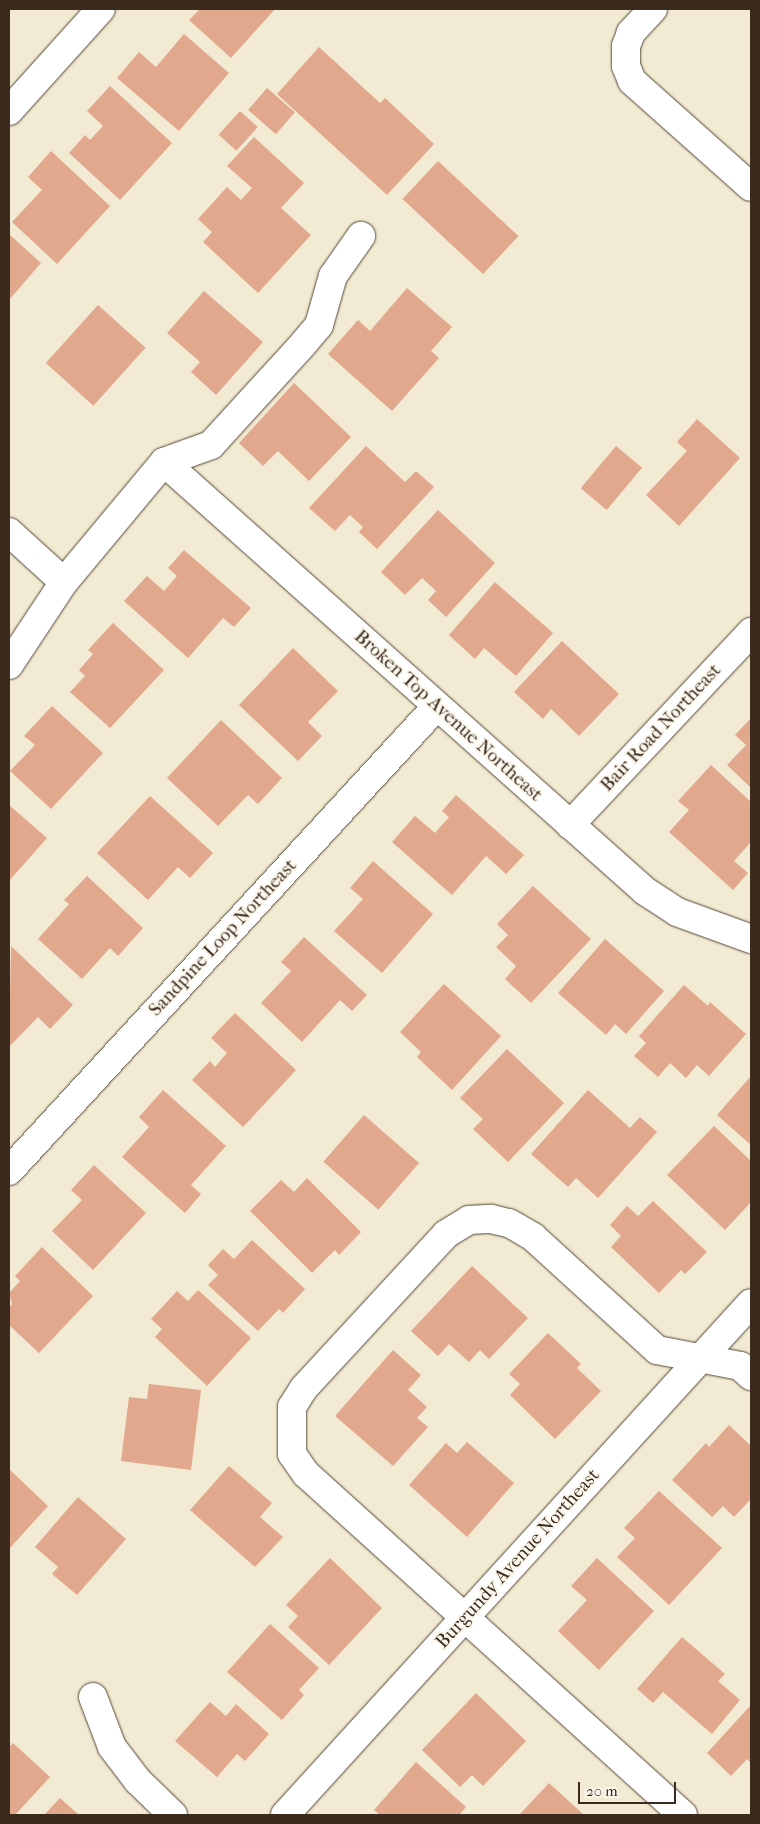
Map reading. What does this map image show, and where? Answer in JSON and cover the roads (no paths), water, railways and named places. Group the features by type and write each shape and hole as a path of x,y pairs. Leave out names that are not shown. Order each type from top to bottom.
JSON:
{"street":[{"path":"9,111 101,9"},
{"path":"653,9 631,33 626,46 626,66 632,81 751,187"},
{"path":"9,665 64,582 164,462 211,445 319,325 333,276 361,236"},
{"name":"Broken Top Avenue Northeast","path":"164,462 645,891 677,912 751,939"},
{"path":"9,532 64,582"},
{"name":"Bair Road Northeast","path":"570,825 751,632"},
{"name":"Sandpine Loop Northeast","path":"9,1171 437,706"},
{"path":"683,1815 306,1474 292,1454 290,1436 292,1407 304,1388 446,1234 470,1220 491,1219 509,1223 533,1237 657,1350 740,1366 751,1376"},
{"name":"Burgundy Avenue Northeast","path":"285,1815 751,1303"},
{"path":"93,1697 112,1747 138,1781 173,1815"}]}
